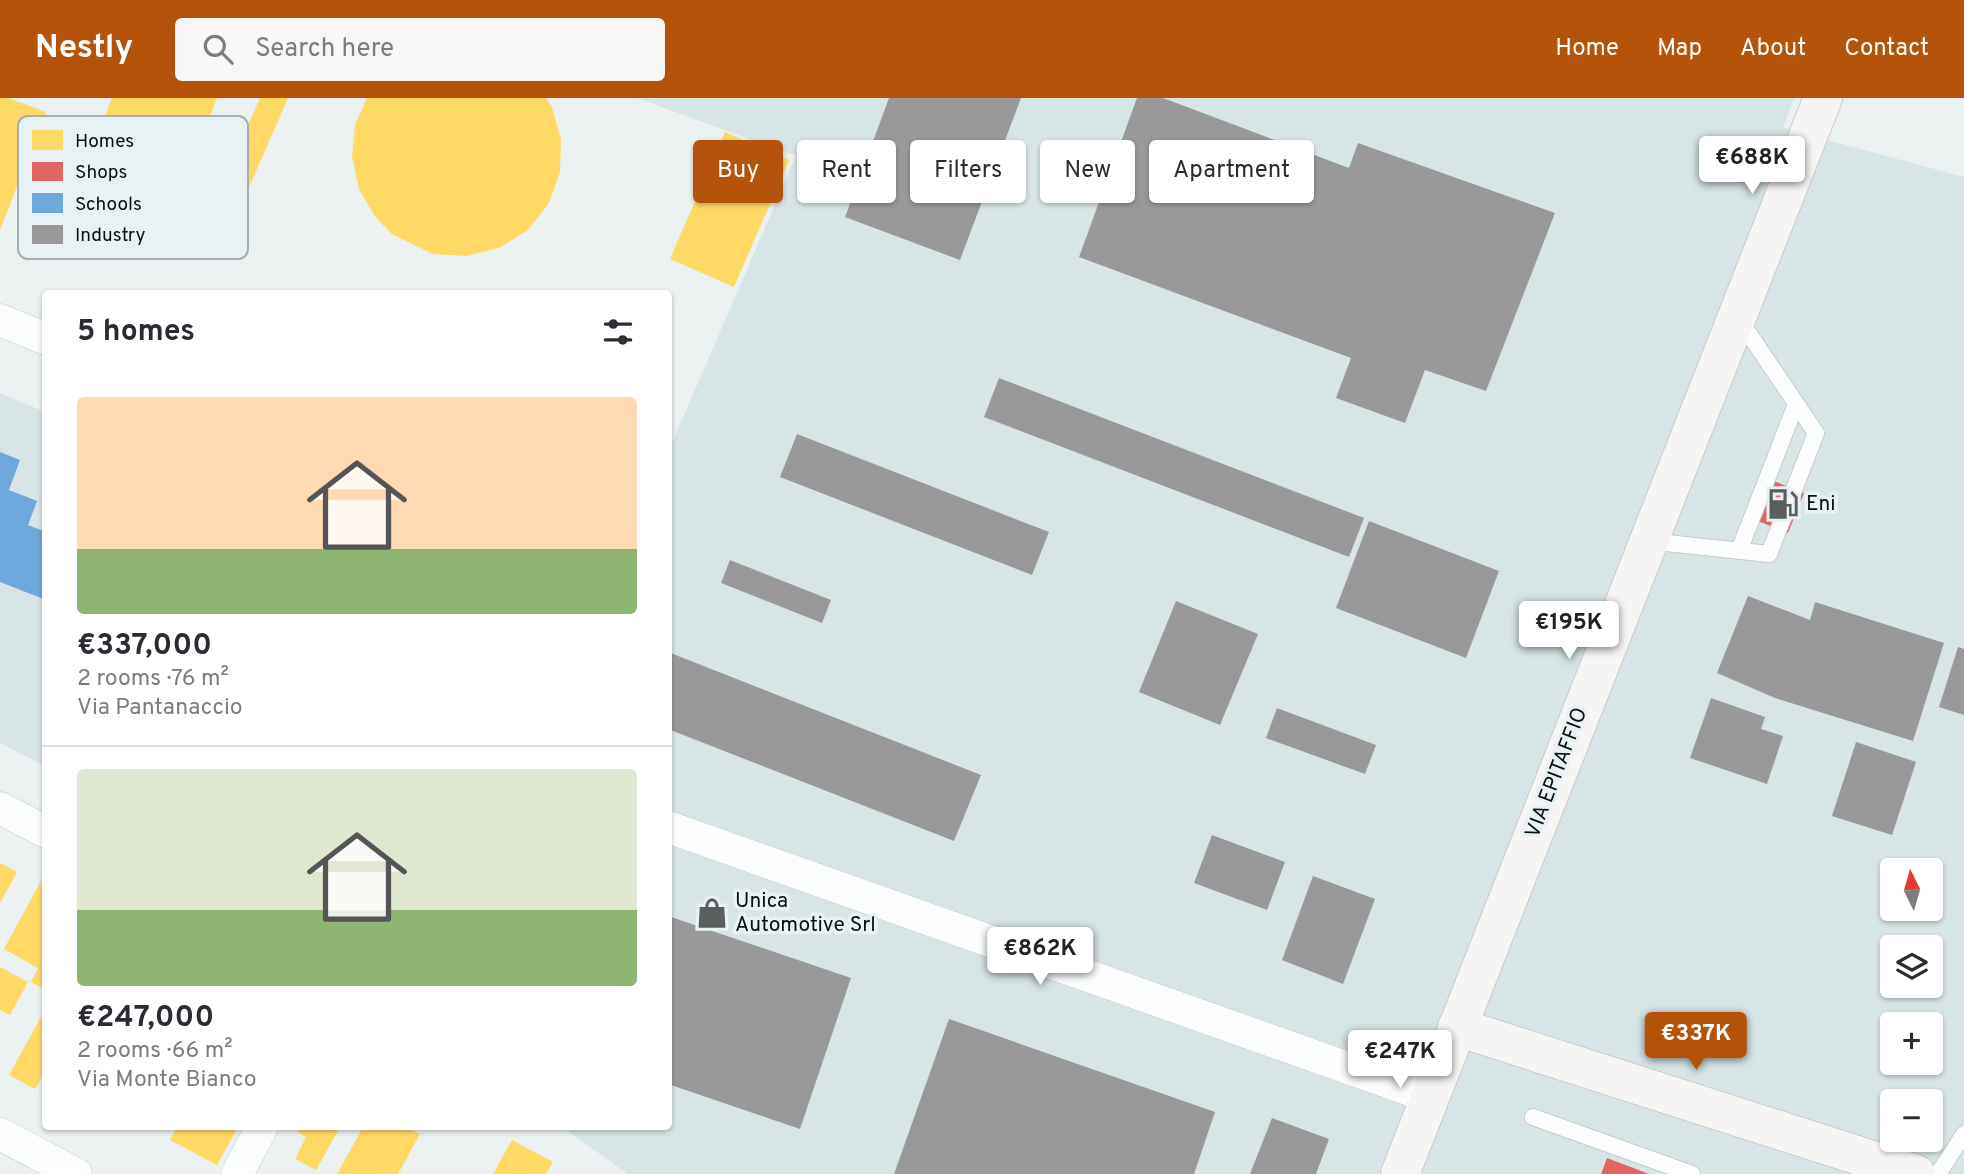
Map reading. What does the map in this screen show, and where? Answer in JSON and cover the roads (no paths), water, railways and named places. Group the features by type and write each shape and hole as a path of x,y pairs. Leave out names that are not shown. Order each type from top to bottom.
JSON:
{"main road":[{"name":"VIA EPITAFFIO","path":"1400,1174 1823,98"},
{"path":"1457,1027 1916,1174"}],"street":[{"path":"0,320 42,337"},
{"path":"0,808 42,830"},
{"path":"672,828 1430,1097"},
{"path":"237,1174 260,1130"},
{"path":"0,1134 76,1174"}],"lane":[{"path":"1648,541 1769,554 1816,433 1737,316"},
{"path":"1739,551 1797,404"},
{"path":"1534,1117 1692,1174"},
{"path":"1938,1174 1964,1134"}],"place":[{"name":"Eni","path":"1783,504"},
{"name":"Unica Automotive Srl","path":"712,913"}]}
